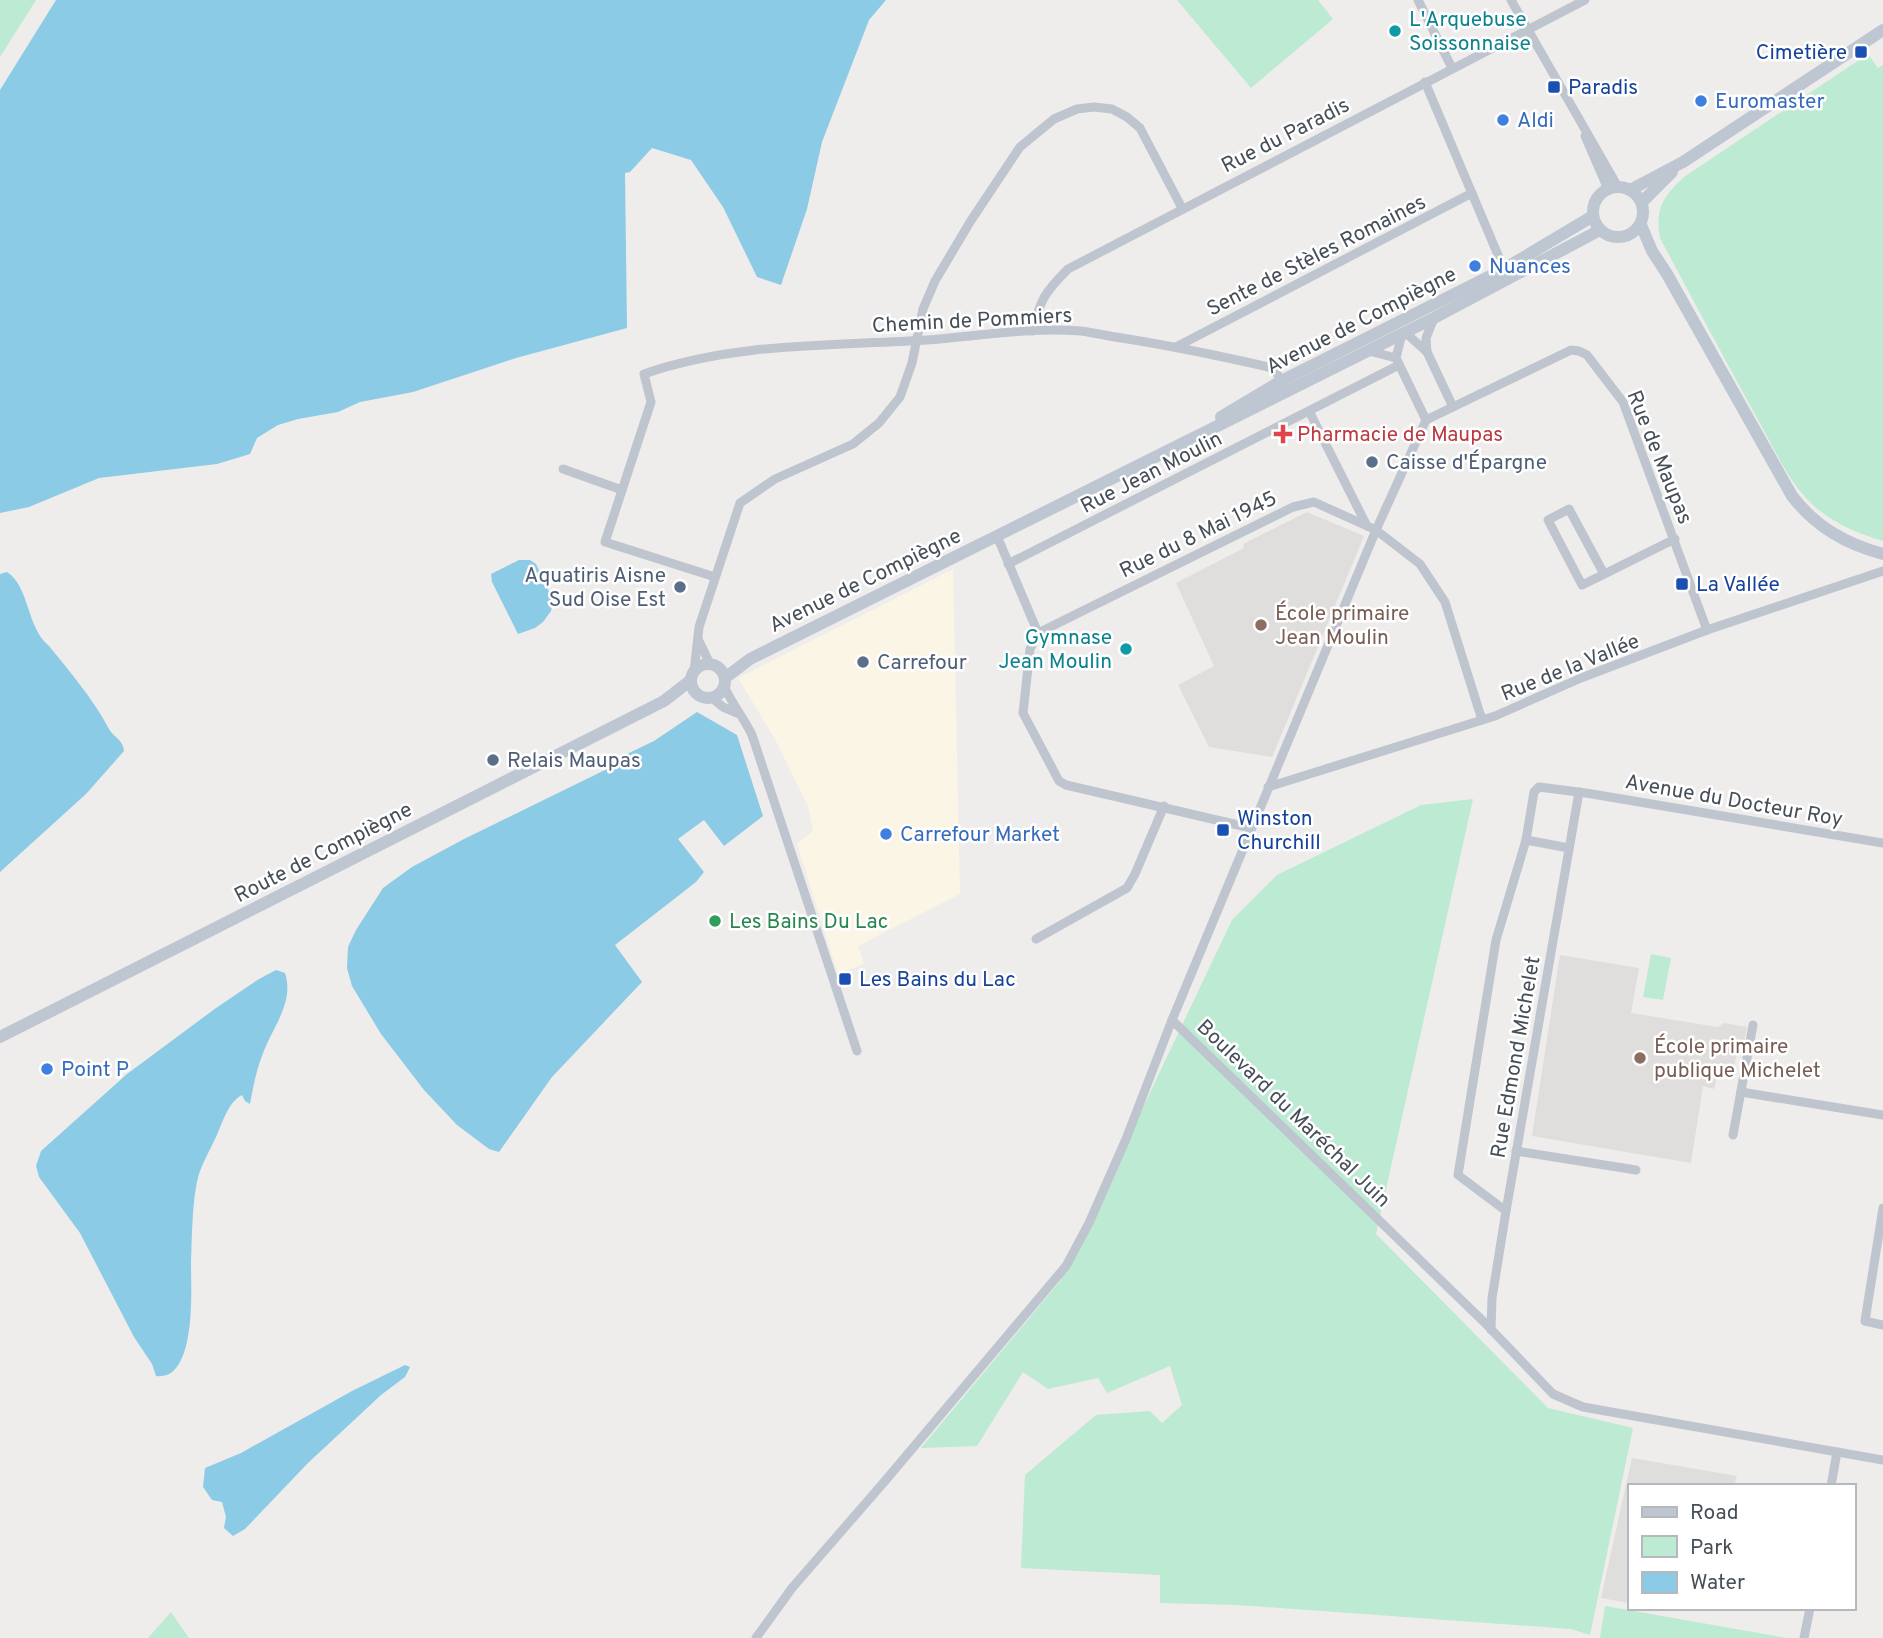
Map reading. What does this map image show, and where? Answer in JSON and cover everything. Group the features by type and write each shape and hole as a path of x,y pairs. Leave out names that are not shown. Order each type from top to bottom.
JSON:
{"main road":[{"path":"1642,202 1644,217 1641,225 1626,237 1616,238 1600,230 1593,216 1596,200 1682,162 1883,30"},
{"path":"1642,202 1682,162"},
{"path":"1619,189 1642,202"},
{"name":"Avenue de Compiègne","path":"1506,274 1593,216"},
{"path":"1641,225 1652,251 1792,496 1821,527 1844,540 1883,554"},
{"name":"Avenue de Compiègne","path":"719,674 1148,460 1376,333 1429,314 1600,230"},
{"path":"1626,237 1652,251"},
{"name":"Avenue de Compiègne","path":"1285,386 1401,335 1429,314"},
{"path":"701,666 719,674 719,694 664,701 701,666"},
{"path":"693,676 693,689 706,696"},
{"name":"Route de Compiègne","path":"0,1037 664,701"}],"street":[{"path":"1418,0 1452,68"},
{"path":"1511,0 1619,189"},
{"name":"Rue du Paradis","path":"1032,331 1040,301 1068,269 1585,0"},
{"path":"1425,82 1506,274"},
{"path":"693,676 699,627 740,503 775,479 853,444 878,423 900,397 923,309 935,281 1020,147 1055,119 1077,108 1112,109 1140,128 1182,208"},
{"name":"Sente de Stèles Romaines","path":"1176,347 1472,193"},
{"path":"1427,352 1429,314"},
{"name":"Chemin de Pommiers","path":"622,490 651,402 644,374 704,358 813,344 917,340 1032,331 1081,331 1176,347 1273,368 1285,386"},
{"path":"1376,333 1408,335 1416,340 1427,352 1453,407"},
{"path":"1401,335 1398,362 1426,420"},
{"name":"Rue de Maupas","path":"1426,420 1571,350 1587,355 1623,402 1707,631"},
{"path":"1369,351 1398,362"},
{"name":"Rue Jean Moulin","path":"1009,564 1309,411 1398,362"},
{"path":"1309,411 1372,528 1420,564 1440,593 1482,720"},
{"name":"Boulevard du Maréchal Juin","path":"1426,420 1372,528 1172,1020 1491,1330 1553,1394 1583,1407 1883,1460"},
{"path":"563,469 622,490 605,542 715,577"},
{"name":"Rue du 8 Mai 1945","path":"1038,633 1293,507 1314,502 1372,528"},
{"path":"1604,574 1569,509 1548,520 1582,585 1675,539"},
{"path":"997,536 1038,633 1030,649 1023,713 1059,780 1066,785 1251,828"},
{"name":"Rue de la Vallée","path":"1268,788 1482,720 1581,678 1707,631 1883,571"},
{"path":"698,639 719,674 737,713"},
{"path":"706,696 737,713 744,719 752,735 857,1051"},
{"name":"Avenue du Docteur Roy","path":"1526,840 1534,792 1539,787 1883,843"},
{"name":"Rue Edmond Michelet","path":"1491,1330 1492,1298 1506,1210 1579,792"},
{"path":"1036,939 1127,888 1164,806"},
{"path":"1506,1210 1458,1175 1496,940 1526,840 1569,848"},
{"path":"756,1638 792,1588 885,1482 1066,1266 1089,1223 1126,1139 1172,1020"},
{"path":"1733,1135 1753,1025"},
{"path":"1741,1092 1883,1115"},
{"path":"1516,1151 1636,1170"},
{"path":"1883,1208 1865,1321 1883,1325"},
{"path":"1831,1484 1837,1452"},
{"path":"1804,1638 1810,1610"}],"shaded area":[{"name":"École primaire Jean Moulin","path":"1307,512 1364,536 1272,757 1209,747 1178,685 1214,666 1176,583 1244,548 1243,544"},
{"path":"953,569 960,894 858,946 864,964 838,974 797,844 813,831 808,806 775,739 738,678"},
{"name":"École primaire publique Michelet","path":"1560,955 1639,968 1631,1013 1718,1027 1724,1023 1747,1027 1742,1053 1732,1051 1737,1054 1734,1066 1720,1063 1714,1089 1703,1086 1691,1163 1532,1136"},
{"path":"1632,1458 1737,1476 1735,1484 1628,1484 1628,1603 1601,1598"}],"green space":[{"path":"0,0 36,0 0,57"},
{"path":"1177,0 1318,0 1333,19 1251,88"},
{"path":"1868,54 1878,68 1883,65 1883,541 1854,531 1828,517 1803,495 1788,475 1660,238 1659,228 1662,204 1684,177"},
{"path":"1473,799 1376,1234 1548,1408 1633,1428 1590,1635 1571,1629 1237,1605 1160,1603 1160,1575 1021,1568 1025,1475 1096,1415 1150,1411 1162,1423 1182,1405 1170,1366 1107,1393 1098,1378 1048,1389 1023,1372 977,1446 921,1448 1061,1280 1232,920 1277,875 1421,805"},
{"path":"1651,954 1671,958 1663,1000 1643,997"},
{"path":"1605,1606 1787,1638 1600,1638"},
{"path":"171,1612 189,1638 148,1638"}],"water":[{"path":"56,0 886,0 869,20 822,142 807,209 781,285 757,277 723,207 691,160 652,148 630,172 625,173 627,328 516,358 413,392 360,402 338,412 278,425 257,438 250,454 217,464 99,478 29,507 0,513 0,90"},
{"path":"519,560 530,560 536,564 553,600 551,611 543,622 518,634 492,582 491,574"},
{"path":"7,572 20,587 36,629 89,697 111,732 122,744 124,751 86,794 0,872 0,574"},
{"path":"697,712 737,735 763,816 724,846 704,820 678,839 704,872 696,882 615,945 642,982 552,1077 499,1152 489,1149 457,1125 424,1090 381,1034 352,986 347,968 348,947 356,930 383,888 412,867 605,770"},
{"path":"276,970 285,973 287,995 281,1016 260,1062 250,1104 242,1095 231,1106 199,1174 192,1231 191,1312 185,1350 179,1364 169,1374 156,1376 80,1233 39,1177 36,1166 41,1151 127,1074 216,1008"},
{"path":"405,1365 410,1367 405,1377 381,1395 308,1463 245,1529 233,1536 224,1528 226,1517 222,1502 212,1500 203,1487 205,1468 241,1453 352,1391"}],"place":[{"name":"L'Arquebuse Soissonnaise","path":"1395,31"},
{"name":"Cimetière","path":"1861,52"},
{"name":"Paradis","path":"1554,87"},
{"name":"Euromaster","path":"1701,101"},
{"name":"Aldi","path":"1503,120"},
{"name":"Nuances","path":"1475,266"},
{"name":"Pharmacie de Maupas","path":"1283,434"},
{"name":"Caisse d'Épargne","path":"1372,462"},
{"name":"La Vallée","path":"1682,584"},
{"name":"Aquatiris Aisne Sud Oise Est","path":"680,587"},
{"name":"École primaire Jean Moulin","path":"1261,625"},
{"name":"Gymnase Jean Moulin","path":"1126,649"},
{"name":"Carrefour","path":"863,662"},
{"name":"Relais Maupas","path":"493,760"},
{"name":"Winston Churchill","path":"1223,830"},
{"name":"Carrefour Market","path":"886,834"},
{"name":"Les Bains Du Lac","path":"715,921"},
{"name":"Les Bains du Lac","path":"845,979"},
{"name":"École primaire publique Michelet","path":"1640,1058"},
{"name":"Point P","path":"47,1069"}]}
